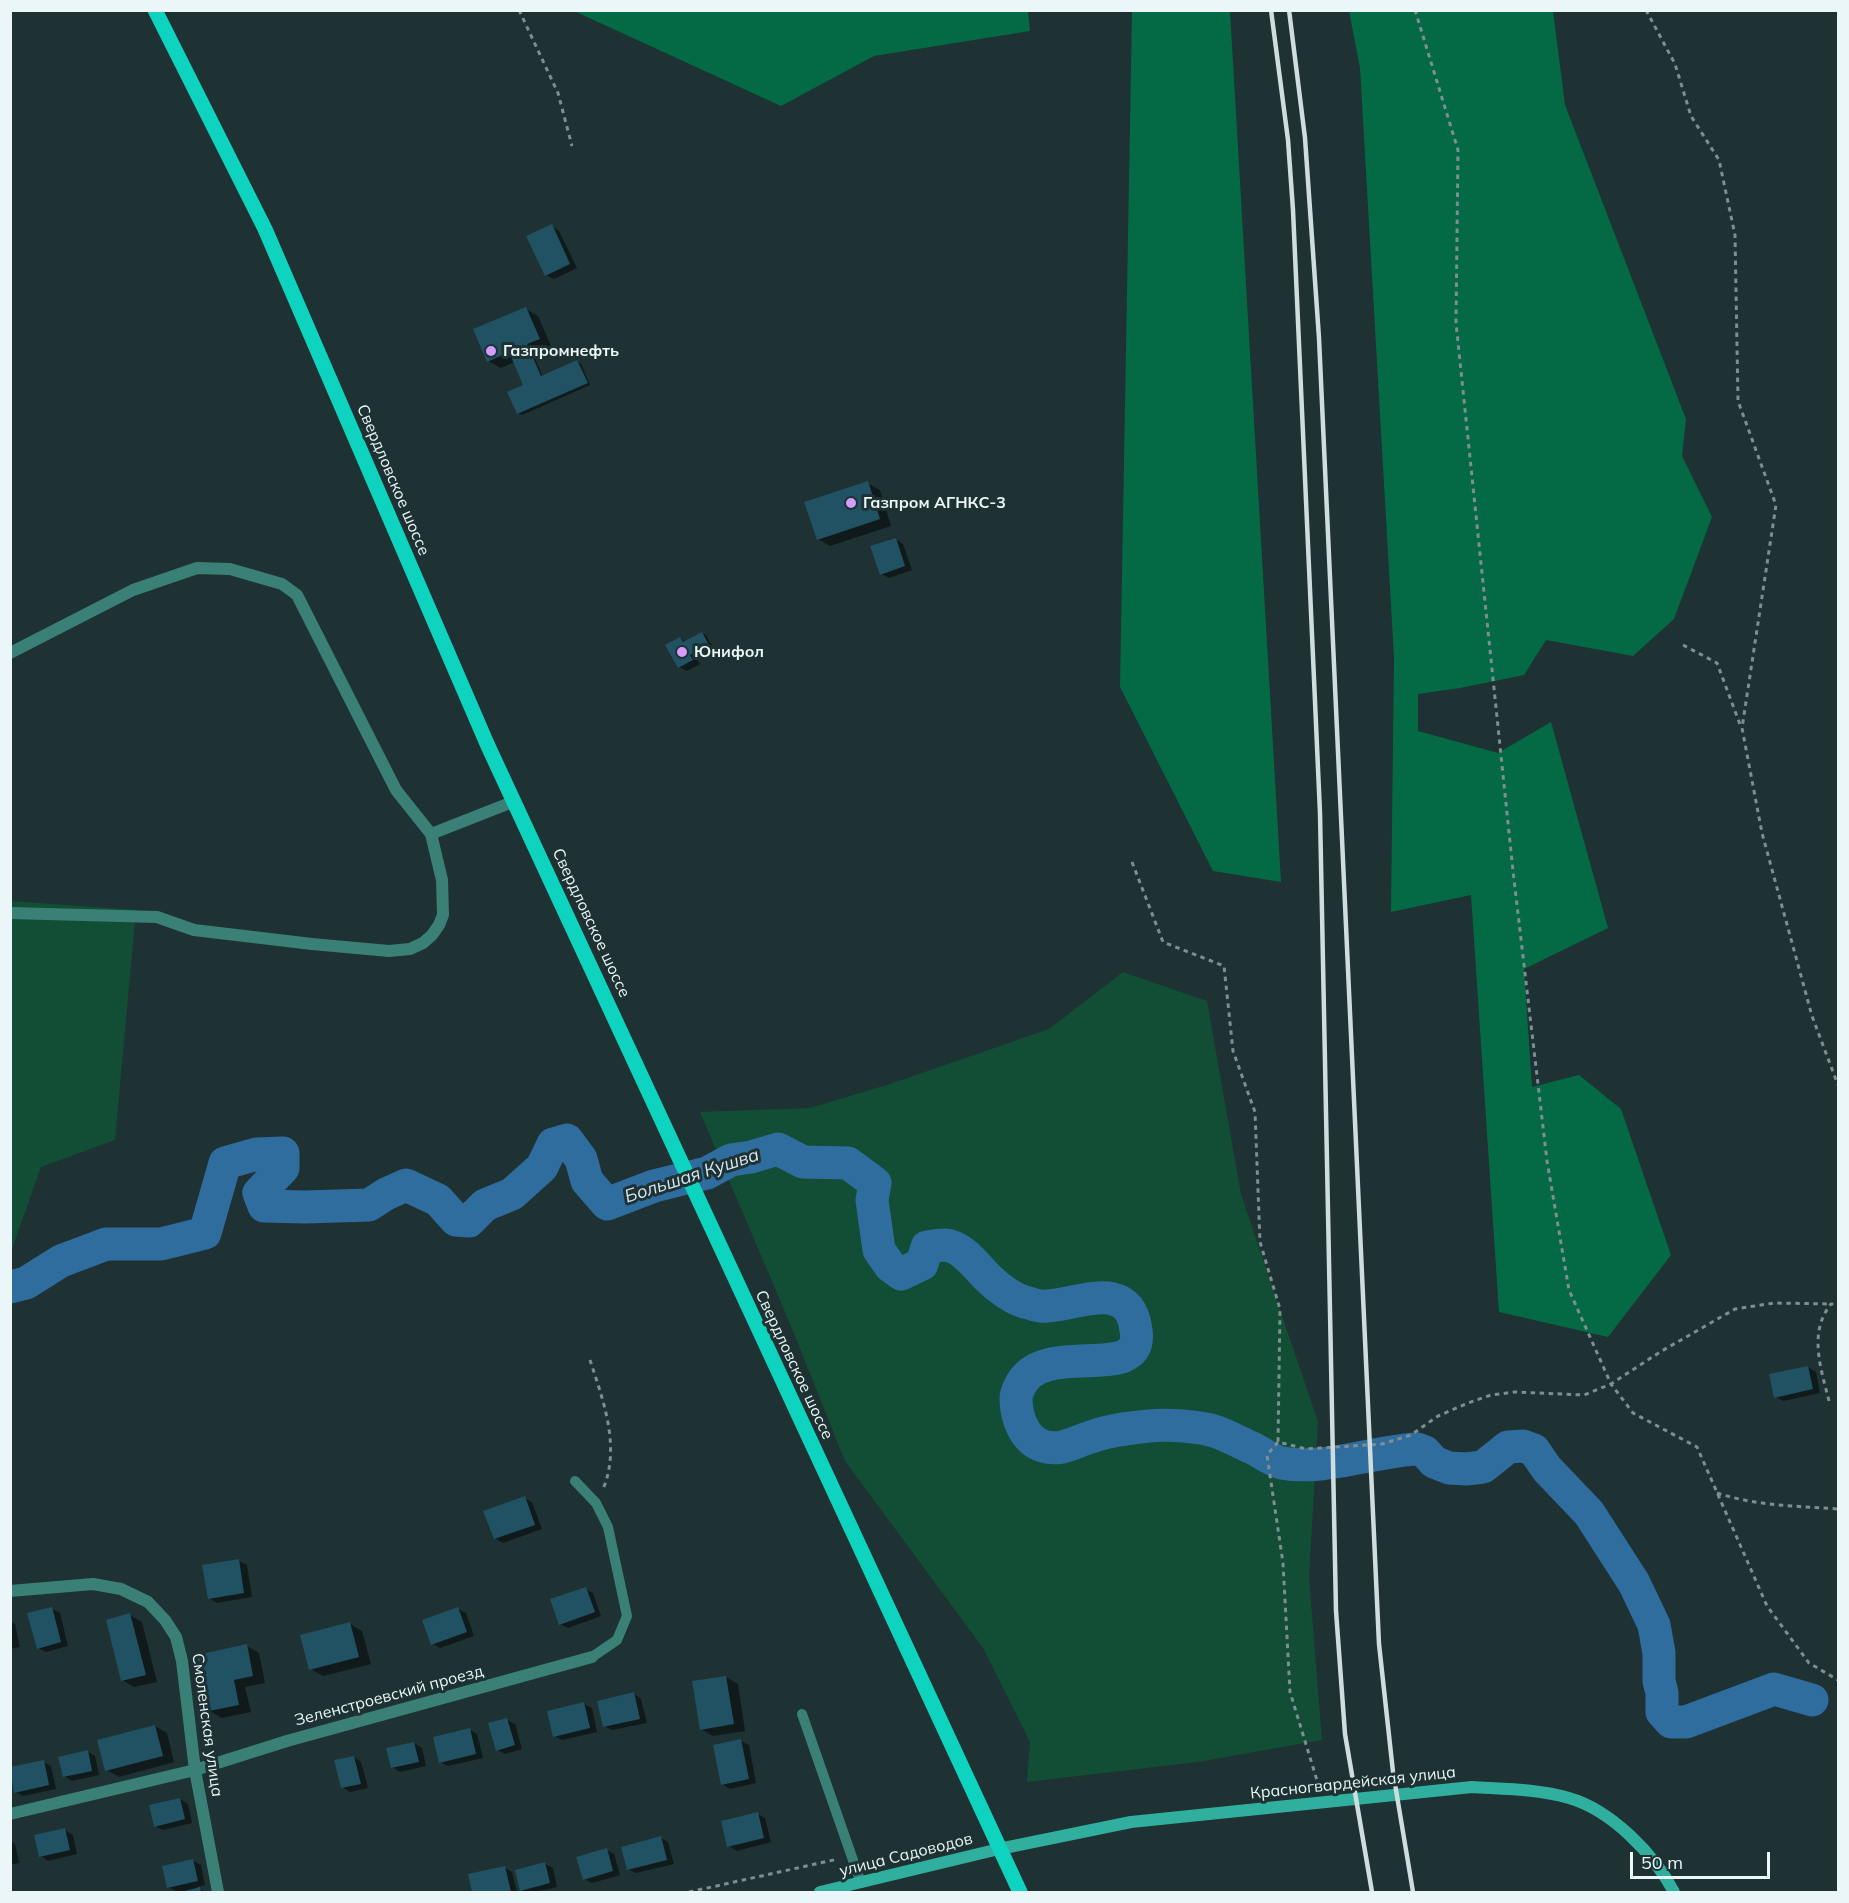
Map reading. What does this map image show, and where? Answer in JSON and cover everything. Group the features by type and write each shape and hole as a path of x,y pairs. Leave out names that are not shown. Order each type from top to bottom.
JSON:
{"main road":[{"name":"Свердловское шоссе","path":"155,10 265,229 488,746 1020,1893"},
{"name":"Красногвардейская улица","path":"999,1849 1131,1822 1472,1787 1523,1790 1569,1798 1595,1808 1652,1858 1674,1893"},
{"name":"улица Садоводов","path":"820,1893 999,1849"}],"street":[{"path":"10,653 133,590 197,568 230,569 282,584 297,595 396,790 431,834 442,880 443,915 432,935 423,943 410,949 389,951 194,930 157,917 10,913"},
{"path":"431,834 515,801"},
{"name":"Смоленская улица","path":"10,1591 93,1584 121,1589 148,1602 165,1620 176,1637 182,1661 195,1770 218,1893"},
{"name":"Зеленстроевский проезд","path":"10,1814 195,1770 287,1741 592,1657"}],"lane":[{"path":"575,1481 597,1503 608,1527 627,1616 617,1640 592,1657"},
{"path":"802,1714 861,1883"}],"path":[{"path":"519,10 558,93 572,146"},
{"path":"1415,10 1458,150 1456,323 1512,859 1547,1161 1569,1290 1611,1384 1633,1413 1697,1447 1767,1606 1809,1663 1839,1680"},
{"path":"1646,10 1675,64 1691,116 1719,160 1735,235 1738,401 1776,505 1742,728"},
{"path":"1683,645 1717,663 1742,728 1762,833 1812,1017 1839,1085"},
{"path":"1132,862 1163,942 1224,966 1233,1051 1255,1112 1260,1242 1280,1309 1278,1442 1266,1455 1283,1563 1290,1692 1323,1802"},
{"path":"1278,1442 1306,1449 1382,1443 1411,1435 1438,1416 1491,1395 1515,1392 1584,1395 1611,1384 1660,1352 1735,1309 1774,1303 1839,1304"},
{"path":"1829,1401 1818,1359 1818,1330 1823,1314 1831,1304"},
{"path":"590,1360 607,1414 610,1458 606,1481 597,1503"},
{"path":"1717,1493 1740,1500 1786,1507 1839,1509"},
{"path":"688,1893 852,1856"}],"green space":[{"path":"1028,10 1030,31 874,56 781,106 574,11"},
{"path":"1132,11 1230,11 1281,882 1213,871 1120,687"},
{"path":"1349,11 1553,11 1565,105 1686,419 1682,456 1712,517 1674,619 1633,656 1546,640 1524,675 1418,694 1418,731 1498,753 1551,722 1608,928 1524,969 1532,1087 1579,1075 1621,1109 1671,1255 1608,1337 1499,1312 1471,895 1391,912 1394,657 1360,68"},
{"path":"11,901 136,910 115,1140 41,1167 11,1252"},
{"path":"1123,972 1207,1001 1241,1194 1318,1422 1309,1577 1322,1740 1198,1762 1027,1782 1030,1742 983,1648 845,1461 793,1331 700,1112 810,1108 890,1084 1049,1029"}],"building":[{"path":"552,224 570,264 545,276 526,236"},
{"path":"526,307 540,339 527,344 541,376 577,360 588,383 517,414 507,392 523,385 509,352 487,362 473,329"},
{"path":"868,481 880,519 817,540 804,502"},
{"path":"896,538 905,566 880,575 870,546"},
{"path":"702,632 709,645 690,655 693,660 678,668 665,645 680,637 683,642"},
{"path":"1808,1366 1813,1389 1774,1398 1769,1374"},
{"path":"525,1496 535,1525 494,1539 483,1511"},
{"path":"239,1559 244,1593 208,1599 202,1565"},
{"path":"586,1587 595,1612 559,1625 550,1599"},
{"path":"52,1607 61,1642 37,1649 27,1613"},
{"path":"458,1607 467,1632 431,1645 422,1620"},
{"path":"130,1613 146,1675 121,1681 106,1620"},
{"path":"350,1622 359,1657 309,1670 300,1635"},
{"path":"247,1644 253,1676 234,1680 239,1705 209,1711 197,1655"},
{"path":"726,1676 734,1724 700,1730 692,1681"},
{"path":"634,1692 640,1719 603,1727 597,1701"},
{"path":"584,1702 590,1728 553,1737 547,1711"},
{"path":"507,1718 515,1745 496,1751 488,1723"},
{"path":"155,1725 163,1756 105,1771 97,1740"},
{"path":"470,1728 476,1754 439,1763 433,1737"},
{"path":"741,1739 749,1779 721,1785 713,1745"},
{"path":"414,1742 419,1762 391,1768 386,1748"},
{"path":"88,1750 92,1771 63,1777 58,1757"},
{"path":"354,1756 361,1784 341,1788 334,1760"},
{"path":"44,1760 49,1785 14,1793 10,1767"},
{"path":"180,1798 185,1819 154,1827 149,1805"},
{"path":"758,1812 764,1838 727,1847 721,1821"},
{"path":"65,1828 70,1850 39,1857 34,1835"},
{"path":"661,1836 667,1860 627,1870 621,1847"},
{"path":"607,1848 613,1871 583,1880 576,1857"},
{"path":"193,1859 198,1881 167,1888 162,1866"},
{"path":"545,1862 550,1883 520,1891 515,1870"},
{"path":"505,1866 511,1892 472,1892 468,1874"},
{"path":"200,1887 201,1892 181,1892"}],"waterway":[{"name":"Большая Кушва","path":"10,1287 26,1283 61,1261 106,1244 161,1244 205,1233 225,1163 257,1154 283,1153 283,1168 259,1193 264,1206 369,1205 406,1185 438,1200 456,1220 469,1221 485,1205 512,1194 542,1167 553,1144 567,1140 581,1159 587,1181 607,1204 654,1186 707,1173 731,1160 778,1149 803,1162 848,1163 875,1183 872,1200 879,1250 890,1266 901,1274 922,1264 927,1247 951,1246 968,1257 996,1285 1012,1297 1024,1302 1045,1306 1088,1299 1113,1299 1124,1304 1132,1314 1136,1330 1135,1346 1125,1355 1109,1359 1049,1364 1032,1372 1020,1386 1016,1398 1018,1413 1022,1427 1036,1443 1056,1448 1120,1430 1156,1425 1183,1426 1217,1432 1282,1463 1298,1465 1332,1463 1417,1449 1425,1452 1434,1462 1449,1468 1466,1469 1483,1467 1508,1447 1523,1446 1534,1450 1547,1469 1589,1513 1634,1583 1654,1625 1659,1653 1662,1712 1671,1722 1686,1722 1774,1689 1812,1700"}],"railway":[{"path":"1271,10 1288,140 1293,210 1320,813 1336,1611 1345,1734 1372,1892"},
{"path":"1289,10 1305,138 1319,338 1379,1644 1393,1772 1413,1892"}],"place":[{"name":"Газпромнефть","path":"491,351"},
{"name":"Газпром АГНКС-3","path":"851,503"},
{"name":"Юнифол","path":"682,652"}]}
